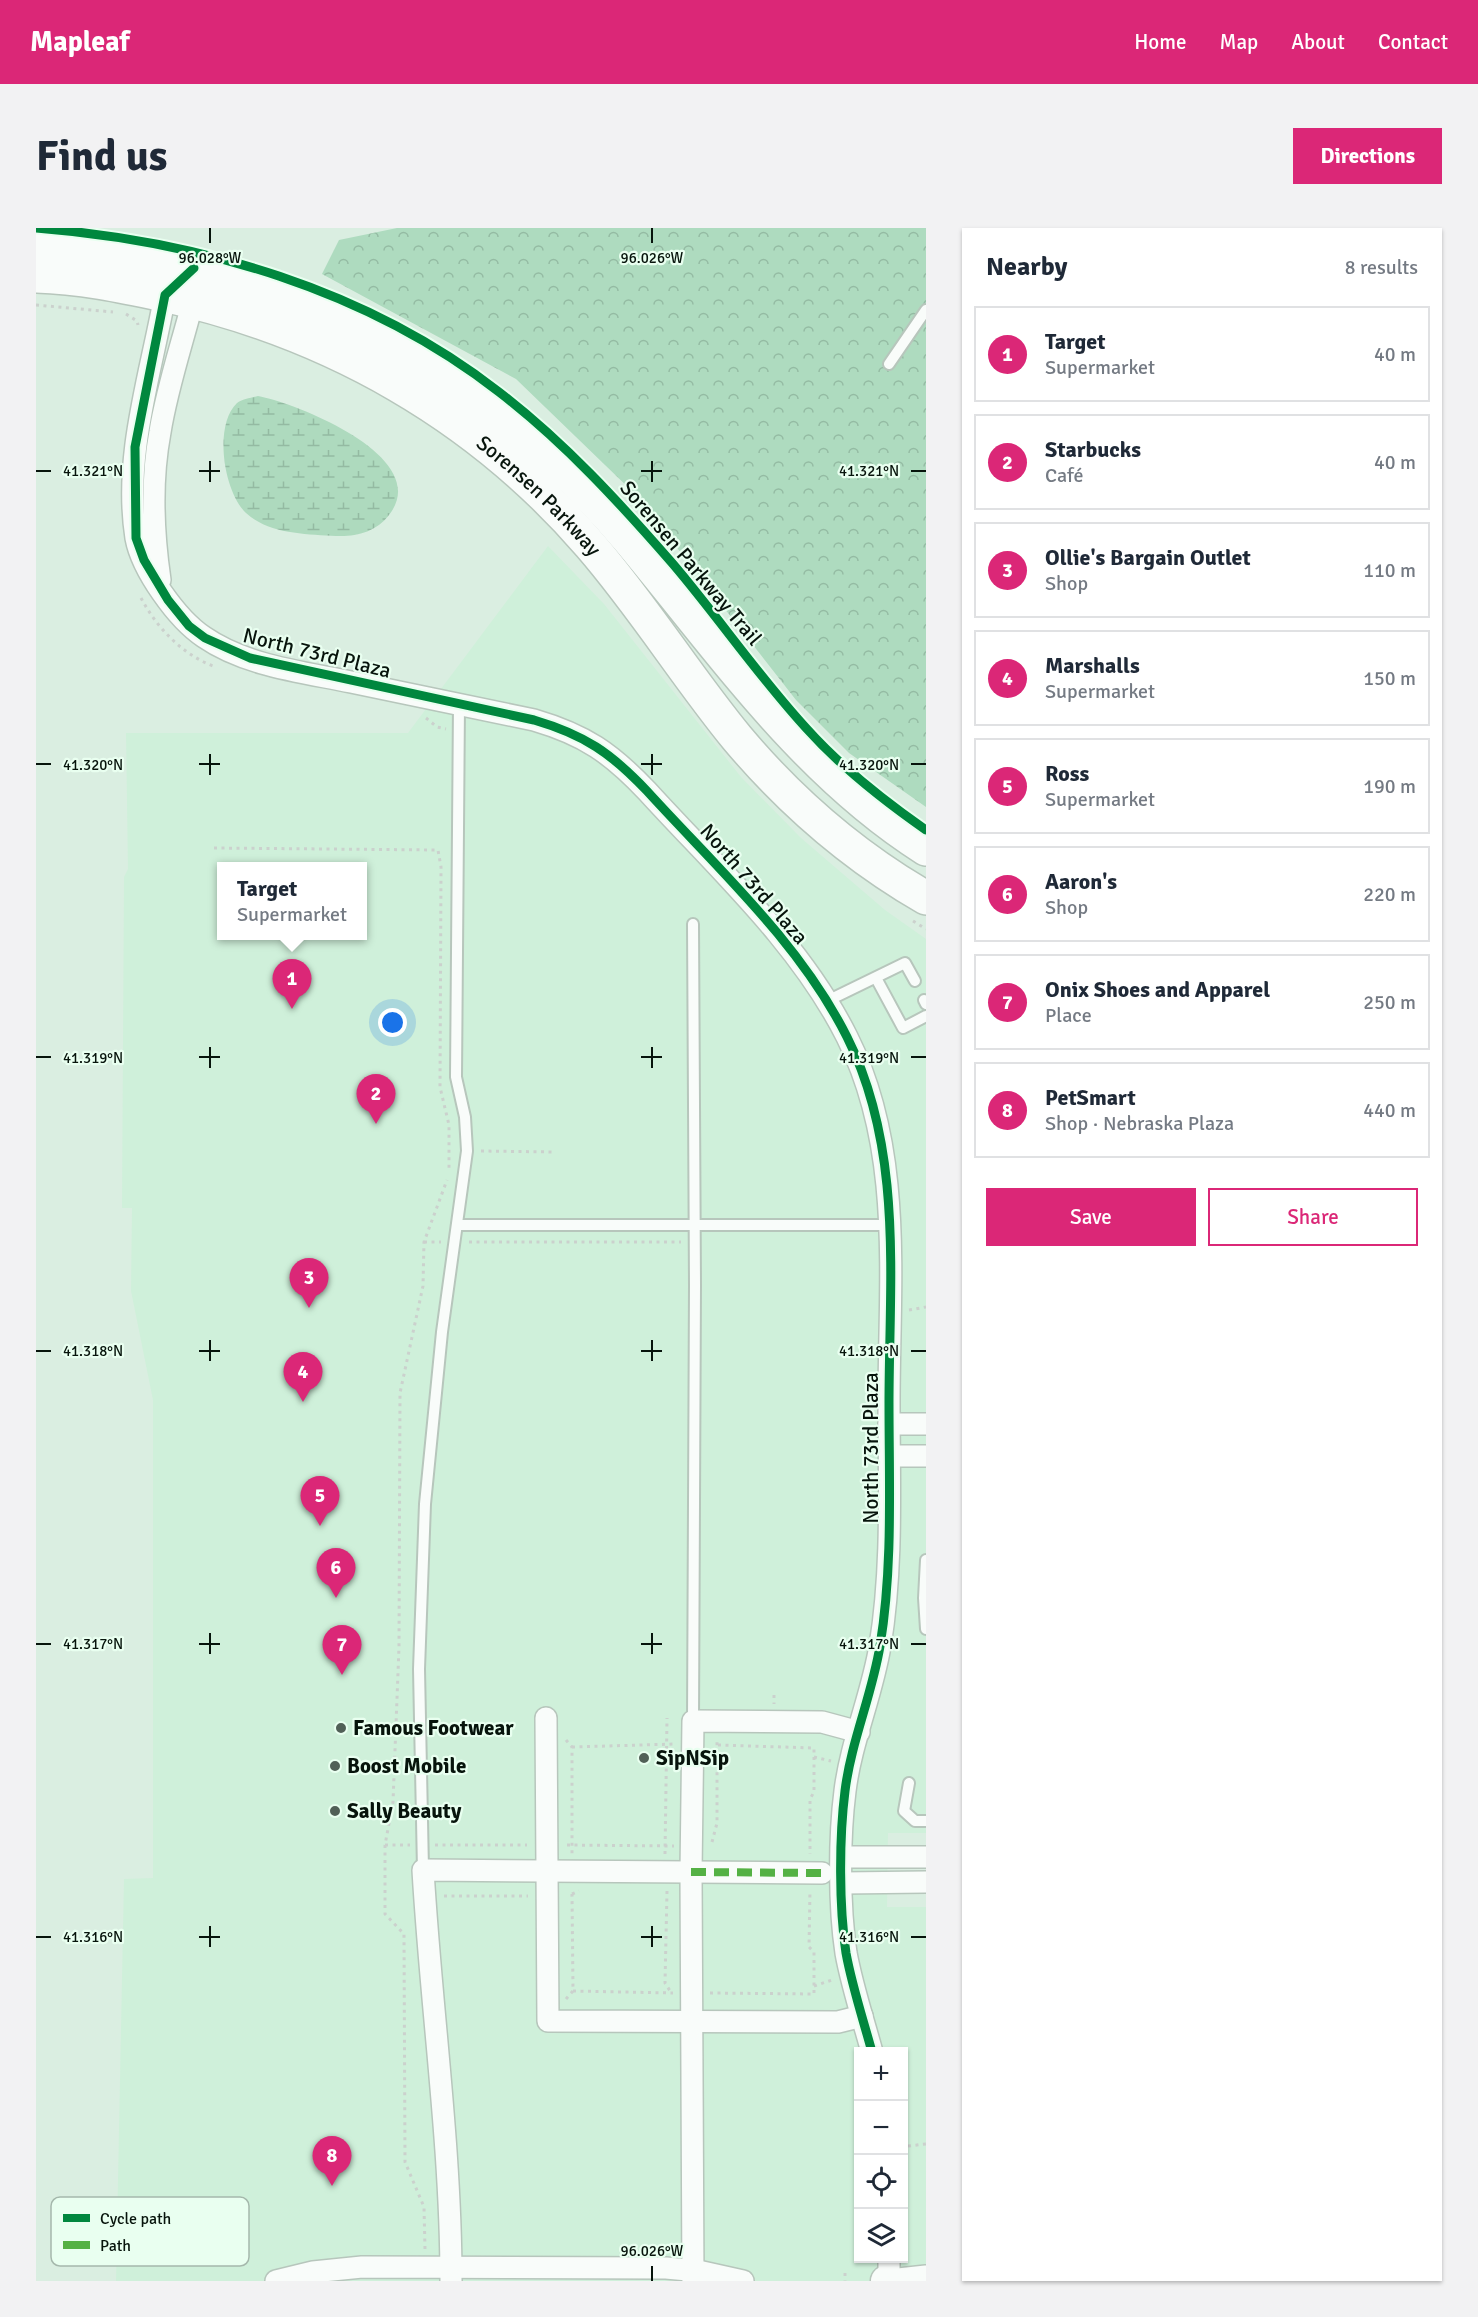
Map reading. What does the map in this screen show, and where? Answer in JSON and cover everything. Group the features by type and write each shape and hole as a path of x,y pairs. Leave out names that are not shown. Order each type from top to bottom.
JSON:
{"main road":[{"name":"Sorensen Parkway","path":"36,245 110,252 194,268 279,294 336,317 397,348 480,400 563,470 626,537 772,714 820,766 887,822 926,849"},
{"name":"Sorensen Parkway","path":"36,276 92,281 179,298 261,321 315,342 417,395 472,433 530,483 591,546 737,737 775,780 917,908"}],"street":[{"path":"161,589 155,530 157,452 179,298 194,268"},
{"name":"North 73rd Plaza","path":"179,298 140,416 134,465 136,538 144,560 161,589 189,626 225,649 280,667 562,729 597,745 647,791 770,926 827,1001 849,1040 870,1098 884,1160 890,1226 890,1456 883,1614 873,1677 845,1790 842,1857 846,1954 871,2047"},
{"path":"889,1424 926,1424"},
{"path":"890,1456 926,1456"},
{"path":"546,1719 548,2021 838,2022 862,2016"},
{"path":"692,2276 693,1721 822,1722 859,1732"},
{"path":"842,1857 926,1857"},
{"path":"451,2275 448,2163 434,2021 423,1870 814,1871"},
{"path":"843,1883 926,1882"},
{"path":"276,2281 336,2269 451,2275 601,2267 743,2281"},
{"path":"888,2275 926,2276"}],"lane":[{"path":"889,364 926,310"},
{"path":"423,1870 419,1669 425,1504 442,1332 467,1151 465,1117 456,1077 459,705"},
{"path":"693,924 695,1227 693,1721"},
{"path":"827,1001 906,963 915,981"},
{"path":"876,978 903,1028 926,1016"},
{"path":"458,1226 890,1226"},
{"path":"926,1560 926,1629"},
{"path":"909,1783 904,1811 915,1821 926,1821"}],"path":[{"path":"36,305 126,314 137,321 141,333"},
{"path":"140,596 155,621 172,639 204,663 223,670"},
{"path":"418,714 437,727"},
{"path":"214,848 438,850 441,867 440,1087 449,1125 449,1175 424,1242 423,1286 400,1392 399,1647 393,1802 385,1845 385,1914 404,1934 405,2162 424,2207 425,2246"},
{"path":"917,908 926,929"},
{"path":"449,1151 556,1152"},
{"path":"456,1242 695,1242"},
{"path":"909,1310 926,1307"},
{"path":"385,1845 665,1846 667,1718"},
{"path":"572,1845 572,1747 666,1744"},
{"path":"711,1846 717,1823 717,1745 814,1748 814,1792 810,1799 814,1871 809,1947 814,1952 814,1994 711,1993"},
{"path":"814,1757 831,1761"},
{"path":"572,1896 573,1991 672,1993 665,1983 667,1898"},
{"path":"814,1986 832,1980"},
{"path":"908,2146 926,2144"},
{"path":"845,2272 845,2281"}],"shaded area":[{"path":"548,546 604,604 741,777 801,838 885,910 926,939 926,1833 888,1833 887,1907 926,1907 926,2281 116,2281 116,2266 249,2266 249,2197 118,2197 124,1879 153,1878 153,1400 131,1291 132,1208 122,1208 124,877 128,869 126,733 408,733"}],"green space":[{"path":"397,228 926,228 926,807 849,753 796,700 635,494 516,379 322,274 339,240"},
{"path":"258,396 302,410 329,422 356,437 378,454 393,473 398,494 384,521 365,532 351,536 336,536 288,532 266,525 246,513 238,503 227,475 224,459 225,427 237,403"}],"marked path":[{"path":"691,1872 822,1873"}],"cycle path":[{"name":"Sorensen Parkway Trail","path":"36,228 159,245 220,258 280,276 338,298 394,325 448,356 523,411 568,452 673,564 772,689 820,743 864,783 926,830"},
{"path":"194,268 165,295 135,447 136,538 144,560 168,600 189,626 205,638 250,658 534,720 568,732 596,747 621,766 647,791 782,938 828,1003 847,1037 865,1080 878,1125 889,1217 891,1264 889,1556 880,1646 845,1791 841,1872 846,1953 871,2047"}],"place":[{"name":"Target","path":"292,1009"},
{"name":"Starbucks","path":"376,1124"},
{"name":"Ollie's Bargain Outlet","path":"309,1308"},
{"name":"Marshalls","path":"303,1402"},
{"name":"Ross","path":"320,1526"},
{"name":"Aaron's","path":"336,1598"},
{"name":"Onix Shoes and Apparel","path":"342,1675"},
{"name":"Famous Footwear","path":"341,1728"},
{"name":"SipNSip","path":"644,1758"},
{"name":"Boost Mobile","path":"335,1766"},
{"name":"Sally Beauty","path":"335,1811"},
{"name":"PetSmart","path":"332,2186"}]}
